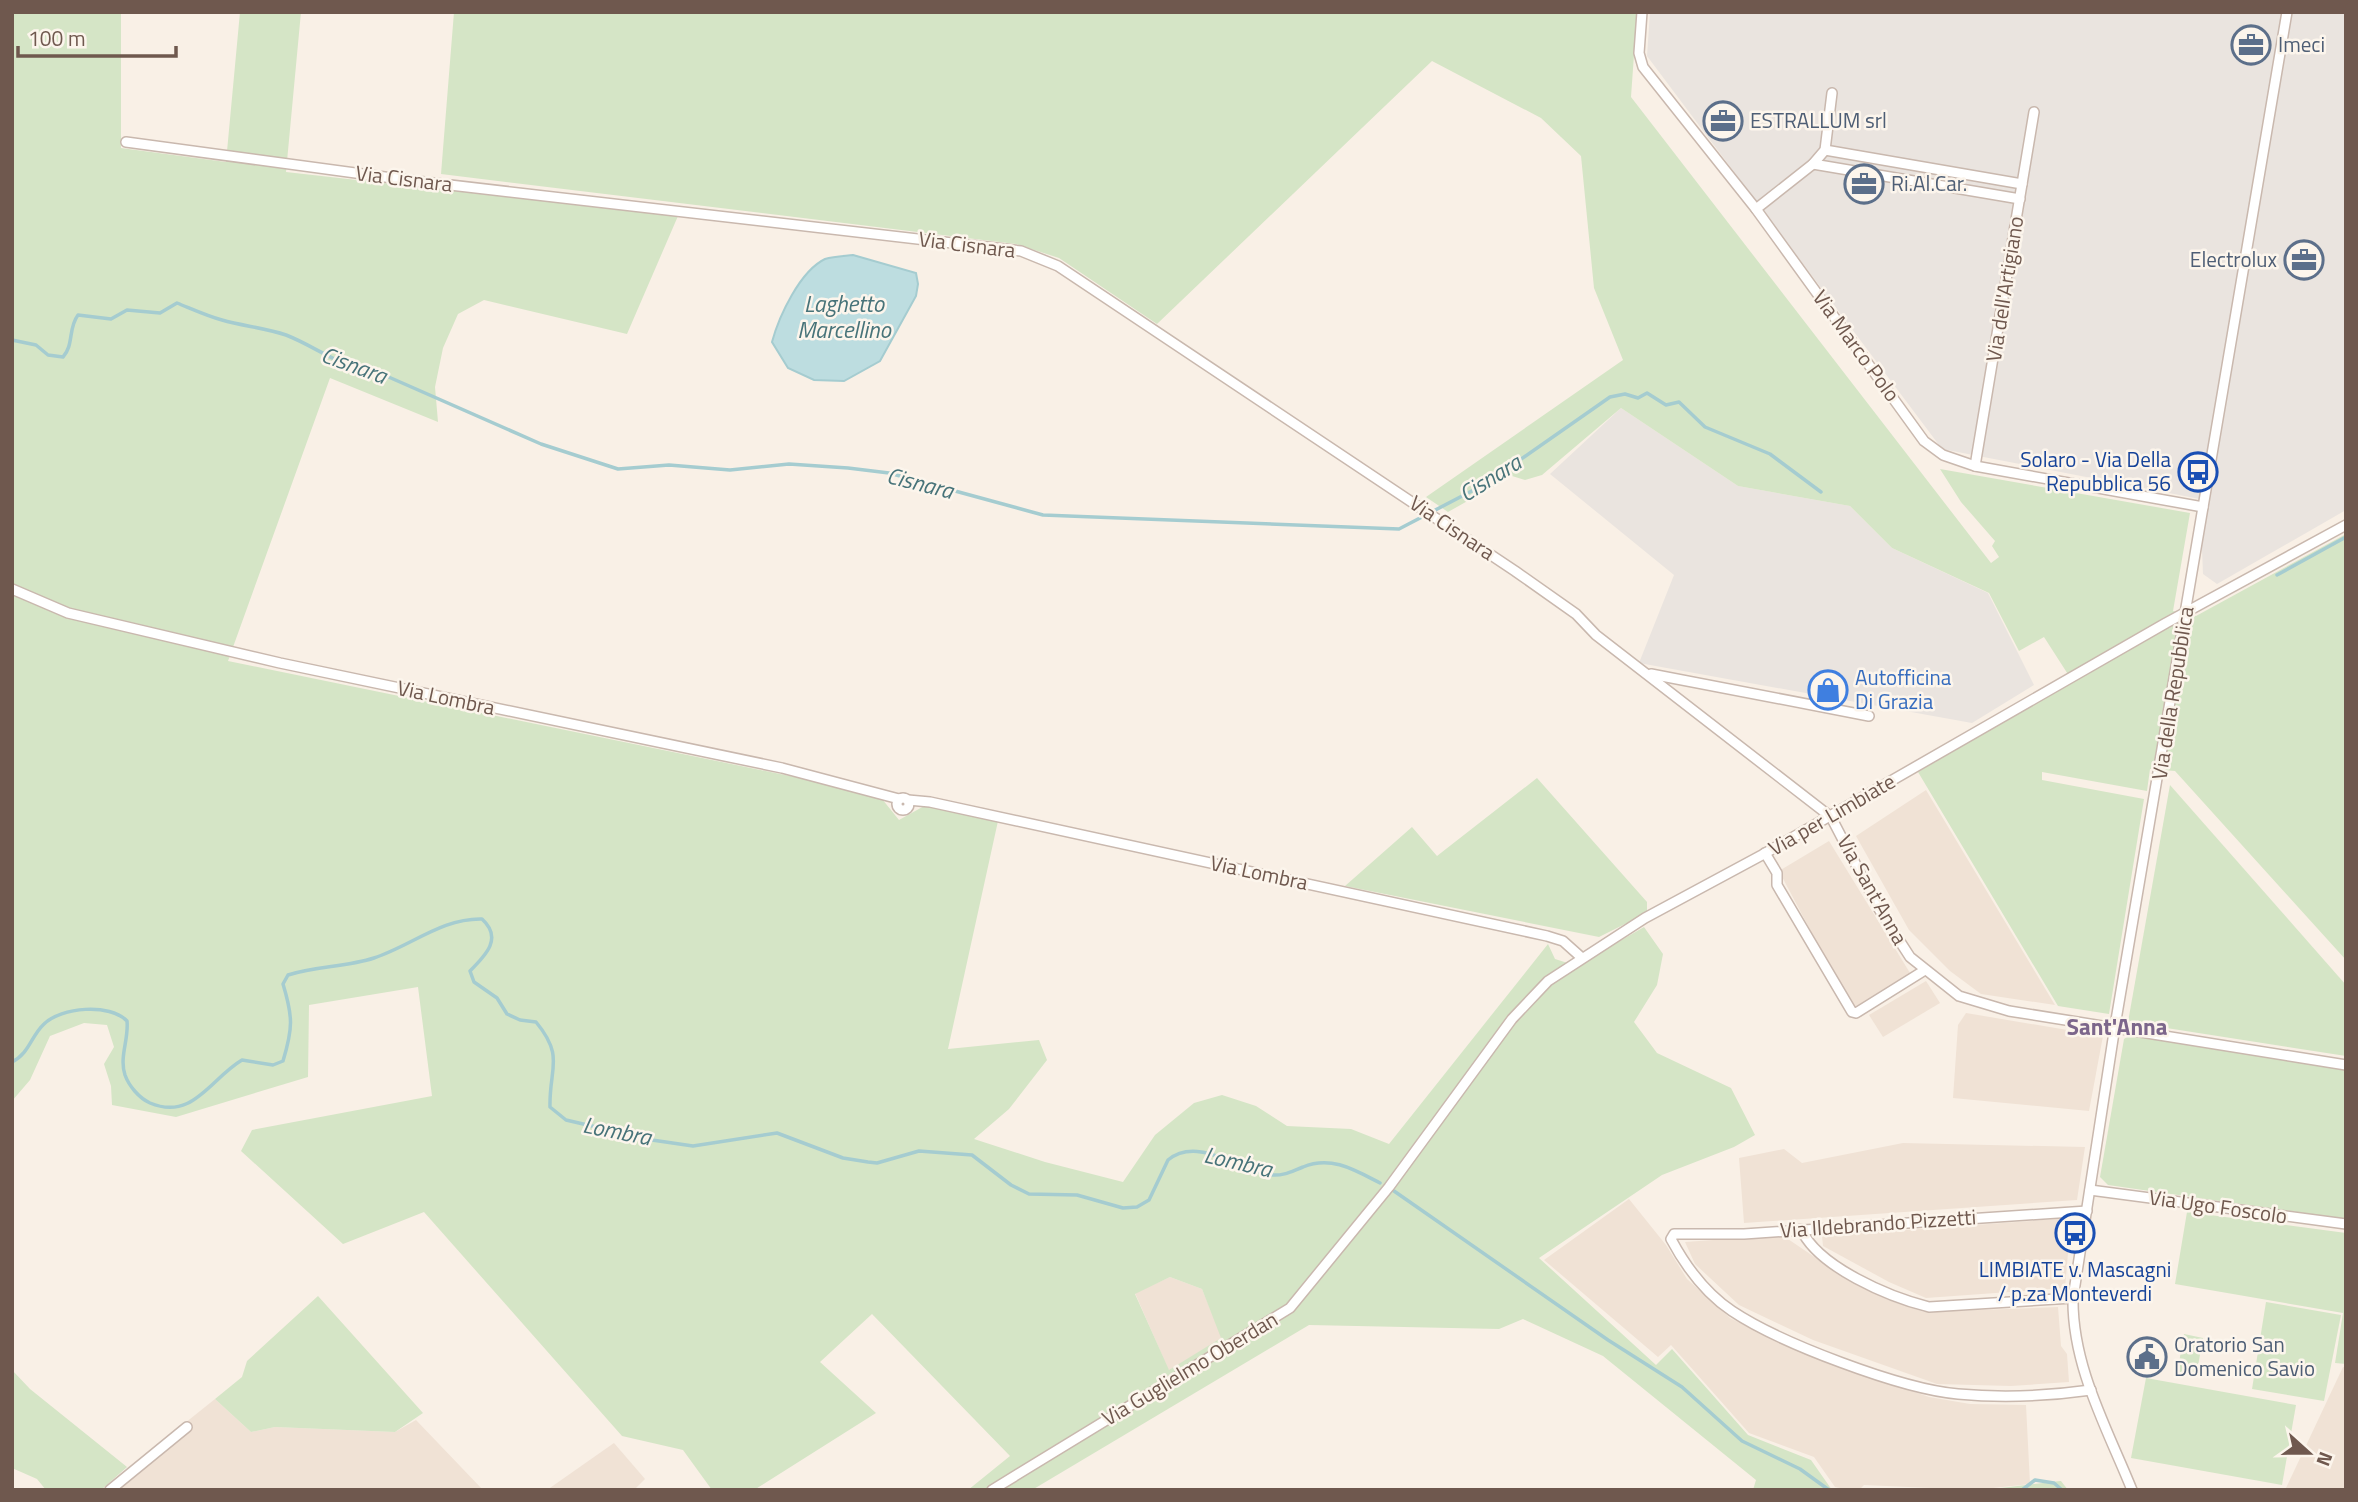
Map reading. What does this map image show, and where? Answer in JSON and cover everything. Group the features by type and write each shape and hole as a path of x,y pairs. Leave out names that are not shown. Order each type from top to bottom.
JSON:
{"street":[{"name":"Via Marco Polo","path":"1642,12 1639,53 1643,67 1756,209 1924,441 1943,455 1975,466 2203,507"},
{"name":"Via della Repubblica","path":"2132,1490 2085,1374 2073,1319 2073,1298 2115,1026 2287,12"},
{"path":"1756,209 1813,164 1825,150 1832,93"},
{"name":"Via dell'Artigiano","path":"1975,466 2034,113"},
{"name":"Via Cisnara","path":"126,142 407,180 1021,251 1058,265 1441,520 1576,614 1596,635 1675,695"},
{"path":"1825,150 2022,184"},
{"path":"1813,164 2020,198"},
{"name":"Via per Limbiate","path":"1389,1187 1512,1019 1548,981 1659,910 1831,817 2346,525"},
{"name":"Via Lombra","path":"12,589 82,616 280,663 782,768 884,794 903,802 930,802 1547,936 1563,941 1582,958"},
{"path":"1648,674 1756,692 1869,716"},
{"name":"Via Sant'Anna","path":"1675,695 1831,817 1896,937 1910,957 1959,996 1981,1004 2346,1065"},
{"path":"1765,853 1777,873 1777,885 1852,1012 1856,1013 1925,970"},
{"name":"Via Guglielmo Oberdan","path":"992,1490 1290,1308 1389,1187"},
{"name":"Via Ugo Foscolo","path":"2090,1190 2346,1224"},
{"name":"Via Ildebrando Pizzetti","path":"2087,1211 1674,1234 1671,1239 1689,1272 1732,1311 1790,1340 1856,1367 1895,1380 1956,1394 2028,1395 2091,1390"},
{"path":"1801,1229 1807,1242 1824,1257 1893,1295 1928,1307 2073,1298"},
{"path":"110,1490 187,1427"}],"shaded area":[{"path":"1650,12 2346,12 2346,510 2217,584 2203,574 2200,499 1942,449 1647,56"},
{"path":"1621,408 1738,486 1850,506 1892,548 1988,593 2034,685 1972,723 1639,663 1674,575 1550,474"},
{"path":"1926,790 2055,1005 1981,994 1950,971 1909,930 1856,836"},
{"path":"1829,841 1910,973 1852,1009 1779,871"},
{"path":"1926,981 1940,1003 1883,1037 1869,1015"},
{"path":"1966,1013 2103,1036 2089,1111 1953,1098 1958,1025"},
{"path":"1903,1143 2085,1147 2077,1200 1744,1223 1739,1158 1784,1149 1802,1163"},
{"path":"1629,1199 1666,1245 1687,1279 1730,1318 1788,1347 1929,1397 1970,1404 2026,1405 2030,1484 1975,1490 1864,1485 1859,1490 1849,1490 1835,1487 1814,1457 1749,1433 1671,1345 1658,1357 1544,1260"},
{"path":"2071,1218 2065,1288 1926,1298 1889,1282 1823,1246 1822,1236"},
{"path":"1782,1235 1850,1281 1888,1300 1924,1312 2058,1307 2061,1346 2067,1354 2069,1382 2011,1386 1937,1384 1813,1340 1739,1305 1695,1264 1685,1242"},
{"path":"1170,1277 1202,1289 1222,1338 1169,1371 1135,1293"},
{"path":"2343,1367 2346,1368 2346,1490 2285,1490"},
{"path":"215,1399 251,1432 275,1427 395,1432 416,1420 483,1490 119,1490 189,1428 185,1423"},
{"path":"614,1443 645,1479 634,1490 547,1490"}],"green space":[{"path":"12,12 121,12 121,148 226,162 240,12 301,12 286,172 678,216 627,334 484,300 458,314 443,348 435,387 438,422 330,378 228,661 878,794 899,820 926,805 998,821 948,1049 1039,1040 1047,1060 1009,1109 974,1139 1045,1162 1123,1182 1155,1135 1194,1103 1222,1095 1256,1106 1287,1126 1351,1129 1389,1144 1548,944 1555,959 1577,966 1644,927 1663,954 1657,985 1634,1022 1657,1053 1731,1088 1755,1135 1734,1147 1662,1175 1539,1258 1656,1365 1672,1349 1748,1435 1811,1460 1832,1490 1753,1490 1756,1480 1603,1356 1523,1319 1499,1329 1309,1325 1032,1490 968,1490 1010,1456 872,1314 820,1362 876,1413 754,1490 712,1490 683,1450 622,1436 424,1212 343,1244 241,1151 252,1130 432,1096 418,987 309,1005 308,1077 176,1117 112,1105 111,1086 104,1064 114,1047 107,1025 84,1023 50,1036 30,1080 12,1101","holes":["1170,1277 1202,1289 1221,1338 1169,1370 1135,1294"]},
{"path":"454,12 1637,12 1631,97 1991,563 1999,557 1992,546 1995,541 1961,502 1940,469 2190,513 2173,611 2196,616 2346,534 2346,960 2175,771 2150,769 2147,791 2042,772 2042,780 2144,799 2109,1014 2058,1006 1918,772 2071,679 2044,637 2019,651 1989,593 1892,548 1850,506 1738,486 1621,408 1542,475 1525,480 1512,476 1448,512 1426,497 1623,360 1594,288 1581,156 1541,118 1432,61 1157,324 1059,258 1016,244 441,174"},
{"path":"1537,778 1647,902 1647,913 1599,937 1345,886 1412,827 1437,856"},
{"path":"2170,785 2346,985 2346,1056 2128,1022"},
{"path":"2130,1035 2346,1070 2346,1219 2108,1185 2100,1177 2124,1039"},
{"path":"2187,1212 2346,1233 2346,1364 2335,1363 2343,1313 2175,1284"},
{"path":"318,1296 423,1413 395,1432 275,1427 251,1432 215,1399 242,1377 247,1361"},
{"path":"2266,1302 2341,1315 2324,1401 2252,1389"},
{"path":"2184,1334 2203,1338 2196,1377 2177,1374"},
{"path":"12,1370 30,1389 127,1467 101,1490 46,1490 37,1479 12,1468"},
{"path":"2146,1378 2296,1405 2282,1485 2131,1458"},
{"path":"2060,1481 2068,1490 1984,1490"}],"water":[{"name":"Laghetto Marcellino","path":"853,255 916,273 916,296 880,361 844,381 814,380 788,368 772,342 775,331 785,307 807,273 825,259"}],"waterway":[{"name":"Cisnara","path":"12,340 36,345 48,355 63,357 69,347 73,325 78,315 111,319 127,310 160,313 177,303 216,318 286,335 351,366 375,371 541,444 618,469 669,465 730,470 789,464 848,468 889,473 1043,515 1399,529 1487,483 1610,397 1625,394 1638,398 1647,393 1666,405 1679,402 1705,427 1770,454 1821,492"},
{"name":"Cisnara","path":"2277,575 2346,537"},
{"name":"Lombra","path":"12,1062 18,1059 44,1024 52,1018 85,1009 109,1011 127,1021 123,1068 132,1087 150,1103 178,1107 200,1095 242,1060 273,1065 283,1061 290,1031 289,1005 283,984 288,975 374,958 453,923 482,919 488,926 492,940 482,959 470,971 474,982 497,998 507,1014 520,1020 536,1022 545,1034 554,1063 550,1107 566,1120 652,1140 693,1146 777,1133 843,1158 877,1163 919,1151 972,1155 1011,1185 1029,1194 1077,1195 1123,1208 1137,1207 1149,1200 1168,1160 1180,1153 1192,1151 1206,1153 1272,1175 1284,1174 1313,1164 1333,1163 1380,1183"},
{"name":"Lombra","path":"1394,1191 1608,1340 1682,1387 1742,1441 1800,1469 1829,1490"},
{"name":"Lombra","path":"2022,1490 2035,1480 2054,1483 2062,1490"}],"place":[{"name":"Imeci","path":"2251,45"},
{"name":"ESTRALLUM srl","path":"1723,121"},
{"name":"Ri.Al.Car.","path":"1864,184"},
{"name":"Electrolux","path":"2304,260"},
{"name":"Solaro - Via Della Repubblica 56","path":"2198,472"},
{"name":"Autofficina Di Grazia","path":"1828,690"},
{"name":"LIMBIATE v. Mascagni / p.za Monteverdi","path":"2075,1233"},
{"name":"Oratorio San Domenico Savio","path":"2147,1357"}],"district":[{"name":"Sant'Anna","path":"2117,1027"}]}
